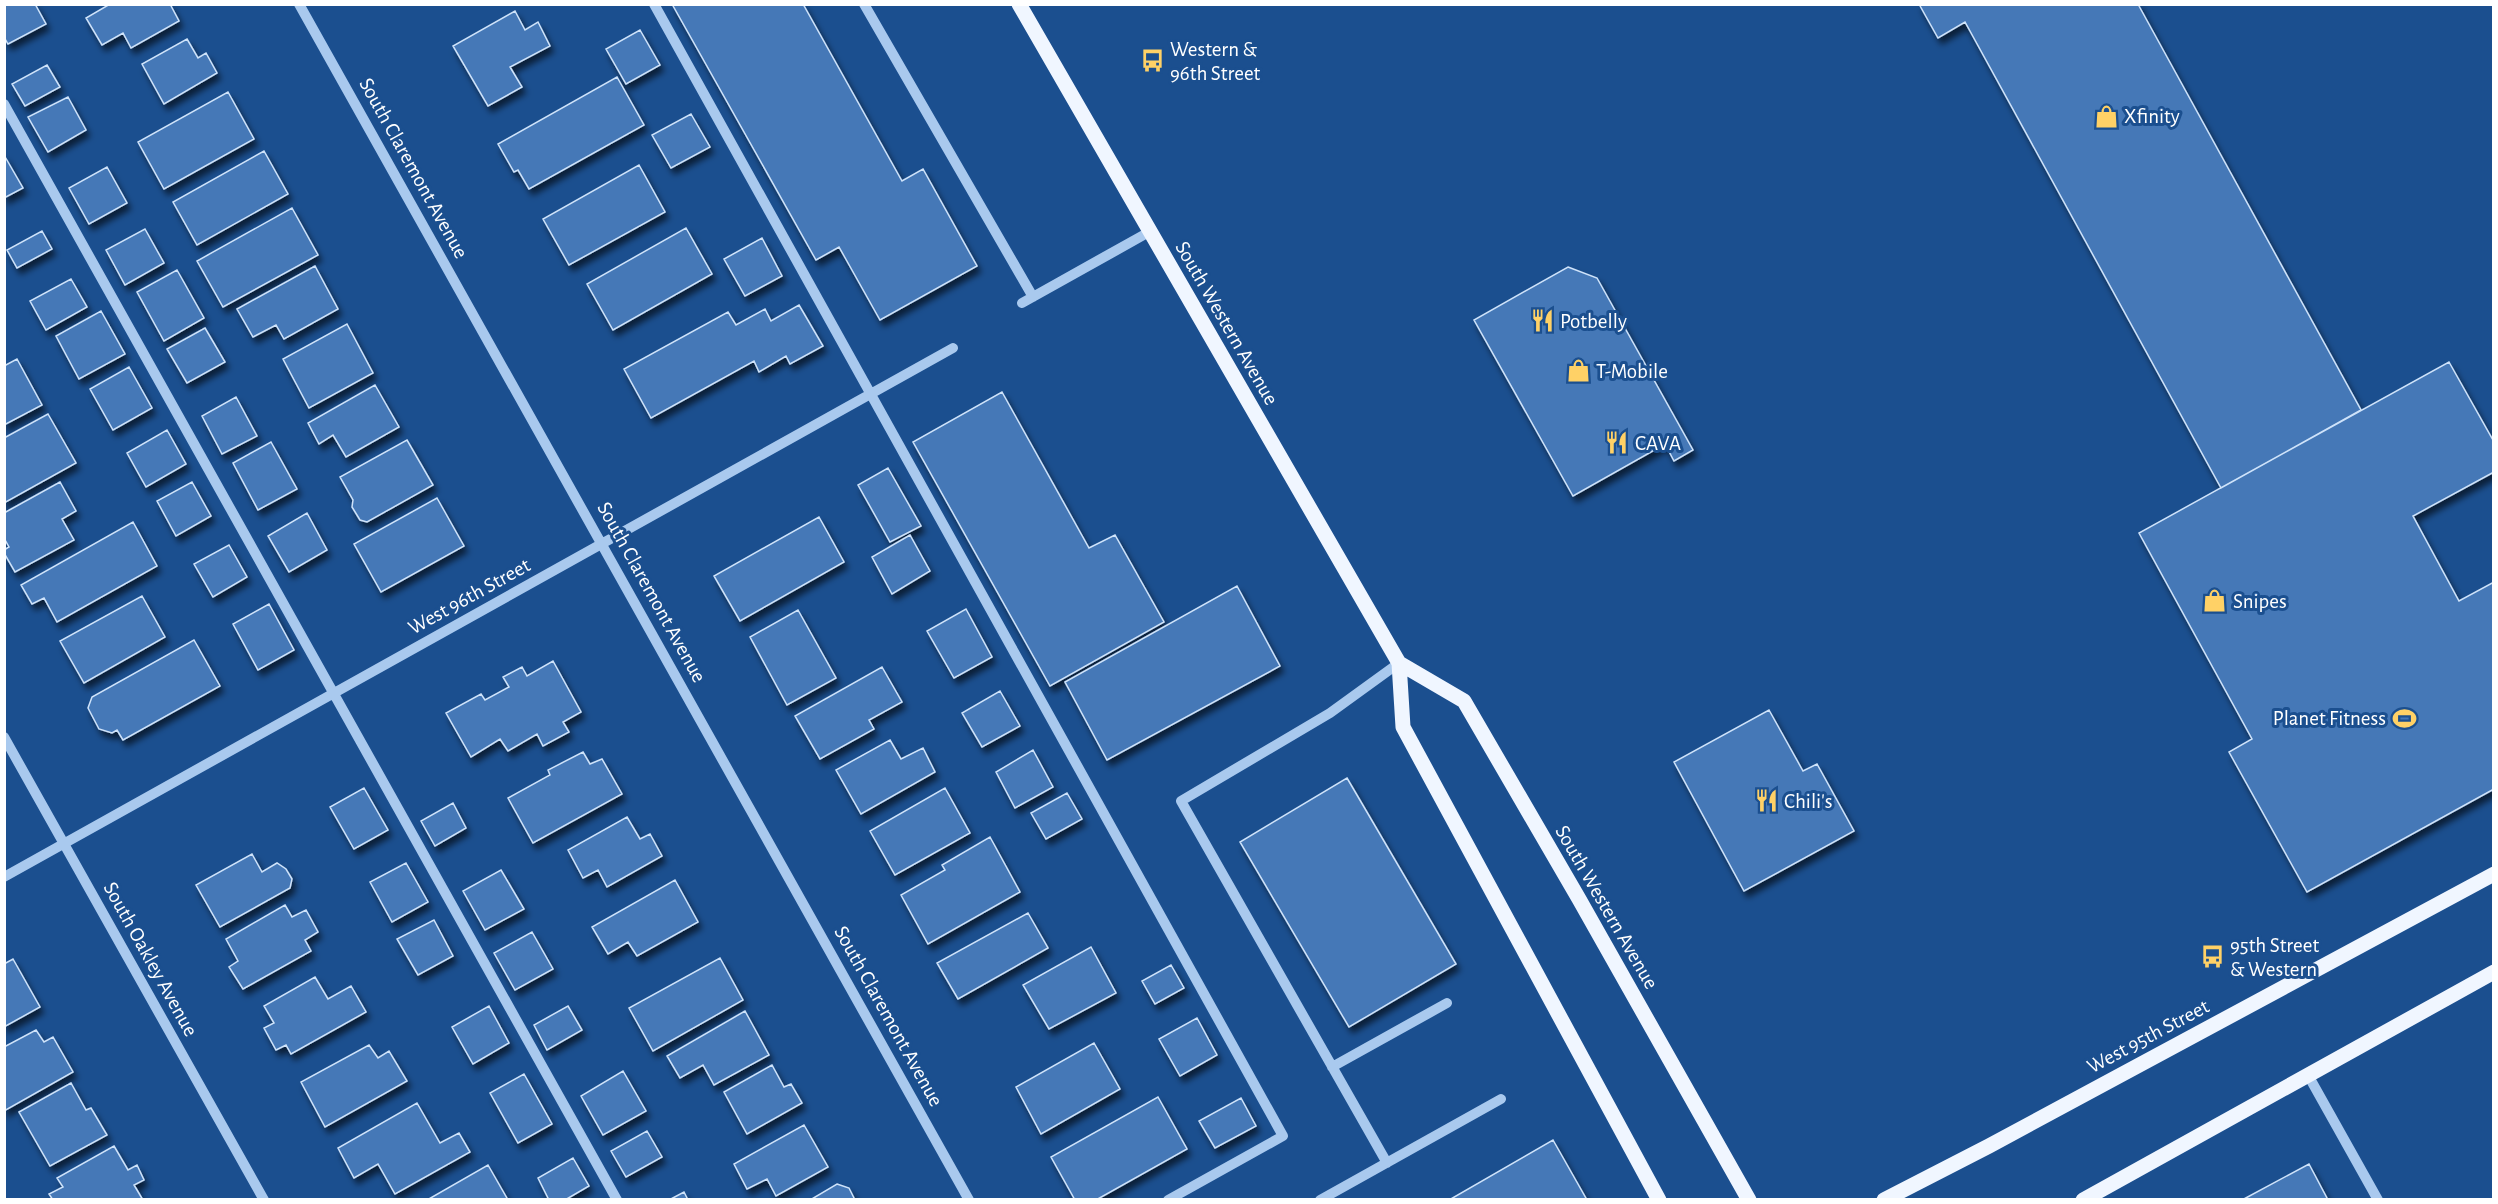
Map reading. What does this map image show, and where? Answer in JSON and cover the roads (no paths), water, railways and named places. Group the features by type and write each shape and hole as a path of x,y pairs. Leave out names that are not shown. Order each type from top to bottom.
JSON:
{"main road":[{"name":"South Western Avenue","path":"1019,4 1399,663 1403,727 1659,1200"},
{"name":"South Western Avenue","path":"1399,663 1464,701 1749,1200"},
{"name":"West 95th Street","path":"1884,1200 1989,1146 2493,874"},
{"path":"2083,1200 2493,972"}],"street":[{"name":"South Claremont Avenue","path":"299,4 969,1200"},
{"path":"654,4 1283,1136 1168,1200"},
{"path":"864,4 1033,297"},
{"path":"4,105 617,1200"},
{"path":"1022,303 1149,232"},
{"name":"West 96th Street","path":"4,878 952,348"},
{"path":"1387,1163 1181,801 1330,713 1399,663"},
{"name":"South Oakley Avenue","path":"4,737 264,1200"},
{"path":"1332,1067 1447,1003"},
{"path":"2308,1075 2378,1200"},
{"path":"1327,1198 1501,1099"}],"place":[{"name":"Western & 96th Street","path":"1152,61"},
{"name":"Xfinity","path":"2106,116"},
{"name":"Potbelly","path":"1542,321"},
{"name":"T-Mobile","path":"1578,371"},
{"name":"CAVA","path":"1617,443"},
{"name":"Snipes","path":"2215,601"},
{"name":"Planet Fitness","path":"2404,718"},
{"name":"Chili's","path":"1766,801"},
{"name":"95th Street & Western","path":"2212,957"}]}
